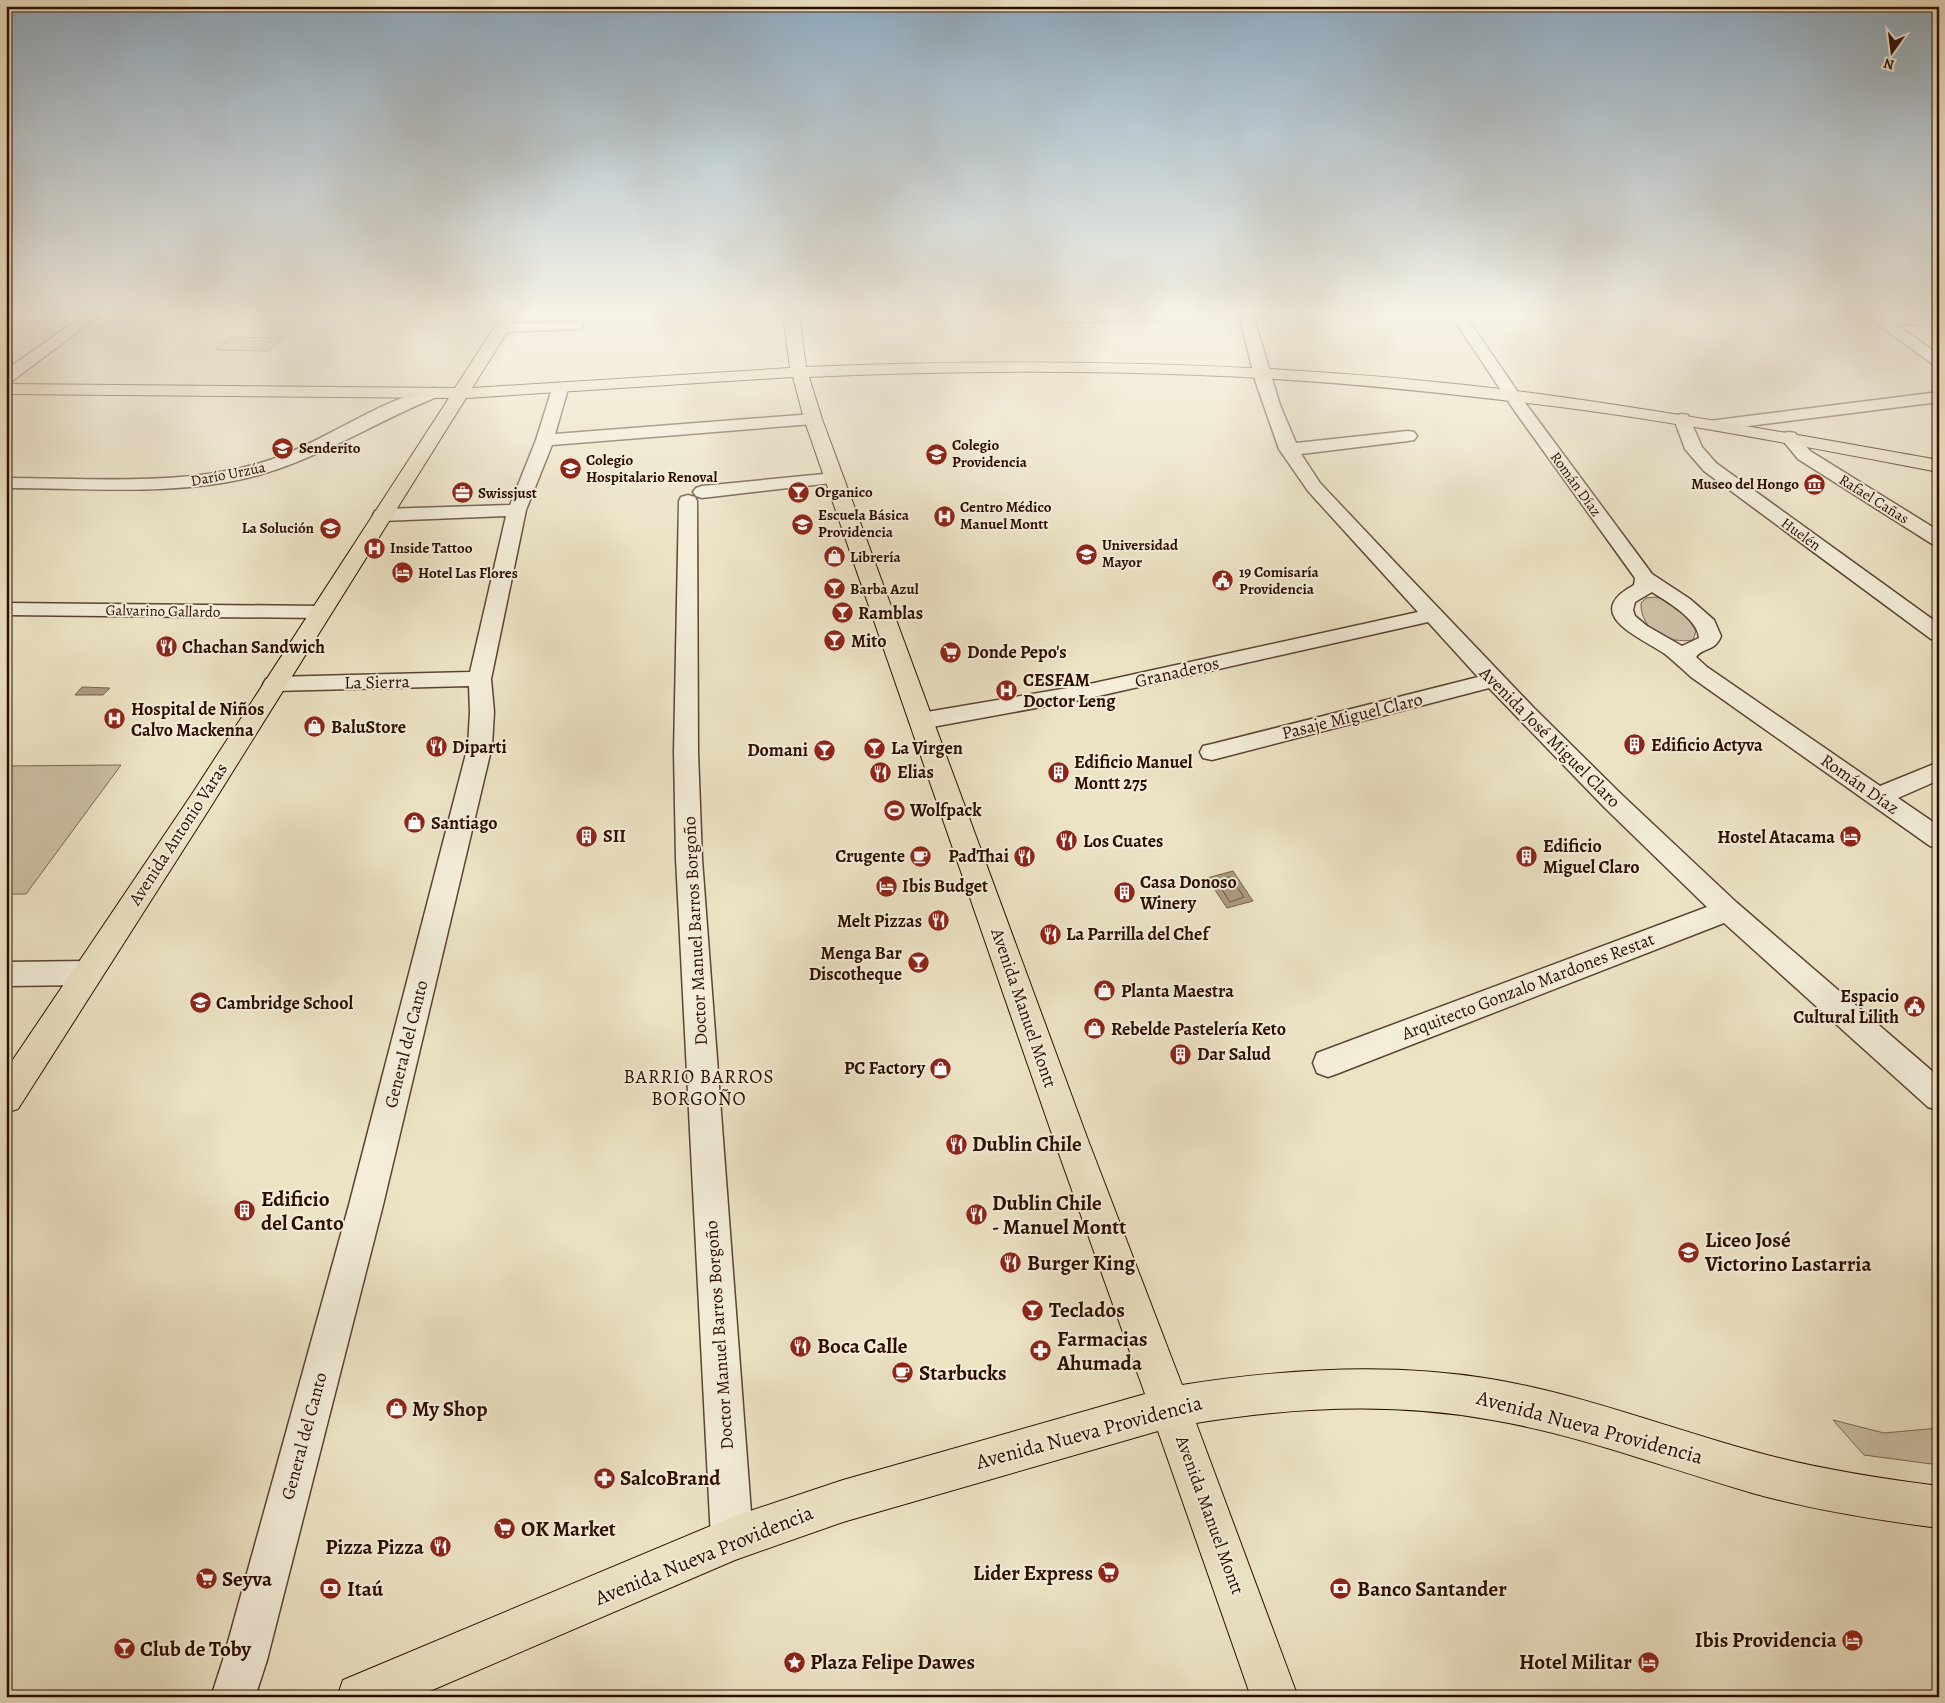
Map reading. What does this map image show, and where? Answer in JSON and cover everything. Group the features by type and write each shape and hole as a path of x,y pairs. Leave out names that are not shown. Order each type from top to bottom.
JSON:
{"main road":[{"name":"Avenida Antonio Varas","path":"6,1098 199,804 459,394"},
{"name":"Avenida Manuel Montt","path":"806,394 813,420 962,831 1071,1140 1275,1697"},
{"path":"1497,394 1682,419 1939,466"},
{"name":"Avenida Nueva Providencia","path":"360,1697 732,1539 843,1501 1170,1407 1217,1399 1308,1391 1401,1391 1469,1396 1542,1410 1768,1475 1860,1495 1939,1507"}],"street":[{"name":"Darío Urzúa","path":"6,482 169,483 226,477 257,470 290,458 399,407 432,394"},
{"name":"General del Canto","path":"233,1697 245,1660 366,1205 480,746 482,712 480,679 517,510 544,440 558,394"},
{"name":"Avenida José Miguel Claro","path":"1269,394 1288,448 1299,467 1314,487 1431,615 1493,680 1659,846 1939,1097"},
{"name":"Román Díaz","path":"1512,396 1645,578 1687,606 1706,625 1710,636 1708,641 1692,649 1684,659"},
{"path":"1717,425 1939,397"},
{"name":"Huelén","path":"1682,419 1694,449 1704,463 1939,634"},
{"path":"544,440 813,420"},
{"path":"1288,448 1311,448 1408,436"},
{"name":"Rafael Cañas","path":"1789,438 1804,455 1938,539"},
{"name":"Doctor Manuel Barros Borgoño","path":"732,1539 689,859 686,752 695,497 834,478"},
{"path":"382,515 517,510"},
{"name":"Román Díaz","path":"1645,578 1644,588 1625,601 1624,611 1628,621 1647,636 1670,647 1699,672 1939,839"},
{"name":"Galvarino Gallardo","path":"6,609 320,612"},
{"name":"Granaderos","path":"921,721 1085,692 1431,615"},
{"name":"La Sierra","path":"274,684 480,679"},
{"name":"Pasaje Miguel Claro","path":"1212,752 1493,680"},
{"path":"1879,796 1939,770"},
{"name":"Arquitecto Gonzalo Mardones Restat","path":"1328,1062 1729,910"},
{"path":"6,974 88,973"}],"shaded area":[{"path":"1655,597 1668,601 1684,614 1696,631 1693,640 1675,640 1658,634 1651,628 1645,621 1641,603 1646,598"},
{"path":"121,765 26,894 6,894 6,766"},
{"path":"1833,1420 1884,1433 1939,1428 1939,1465 1864,1455"}],"water":[{"path":"82,687 110,688 103,695 75,695"},
{"path":"1233,871 1253,901 1227,908 1207,878"}],"place":[{"name":"Senderito","path":"283,448"},
{"name":"Colegio Providencia","path":"936,454"},
{"name":"Colegio Hospitalario Renoval","path":"570,469"},
{"name":"Museo del Hongo","path":"1815,484"},
{"name":"Organico","path":"799,492"},
{"name":"Swissjust","path":"462,493"},
{"name":"Centro Médico Manuel Montt","path":"944,516"},
{"name":"Escuela Básica Providencia","path":"802,524"},
{"name":"La Solución","path":"330,528"},
{"name":"Inside Tattoo","path":"374,548"},
{"name":"Universidad Mayor","path":"1086,554"},
{"name":"Librería","path":"834,557"},
{"name":"Hotel Las Flores","path":"402,573"},
{"name":"19 Comisaría Providencia","path":"1223,581"},
{"name":"Barba Azul","path":"834,589"},
{"name":"Ramblas","path":"842,613"},
{"name":"Mito","path":"835,641"},
{"name":"Chachan Sandwich","path":"166,647"},
{"name":"Donde Pepo's","path":"951,652"},
{"name":"CESFAM Doctor Leng","path":"1007,690"},
{"name":"Hospital de Niños Calvo Mackenna","path":"115,719"},
{"name":"BaluStore","path":"315,727"},
{"name":"Edificio Actyva","path":"1635,745"},
{"name":"Diparti","path":"436,747"},
{"name":"La Virgen","path":"875,748"},
{"name":"Domani","path":"824,750"},
{"name":"Elias","path":"881,772"},
{"name":"Edificio Manuel Montt 275","path":"1058,772"},
{"name":"Wolfpack","path":"894,810"},
{"name":"Santiago","path":"415,823"},
{"name":"SII","path":"587,836"},
{"name":"Hostel Atacama","path":"1851,837"},
{"name":"Los Cuates","path":"1067,841"},
{"name":"Crugente","path":"921,856"},
{"name":"PadThai","path":"1025,856"},
{"name":"Edificio Miguel Claro","path":"1527,856"},
{"name":"Ibis Budget","path":"886,886"},
{"name":"Casa Donoso Winery","path":"1124,892"},
{"name":"Melt Pizzas","path":"938,921"},
{"name":"La Parrilla del Chef","path":"1050,934"},
{"name":"Menga Bar Discotheque","path":"918,963"},
{"name":"Planta Maestra","path":"1105,991"},
{"name":"Cambridge School","path":"200,1003"},
{"name":"Espacio Cultural Lilith","path":"1915,1006"},
{"name":"Rebelde Pastelería Keto","path":"1095,1029"},
{"name":"Dar Salud","path":"1181,1054"},
{"name":"PC Factory","path":"941,1068"},
{"name":"Dublin Chile","path":"956,1144"},
{"name":"Edificio del Canto","path":"245,1211"},
{"name":"Dublin Chile - Manuel Montt","path":"976,1215"},
{"name":"Liceo José Victorino Lastarria","path":"1689,1252"},
{"name":"Burger King","path":"1011,1263"},
{"name":"Teclados","path":"1033,1310"},
{"name":"Boca Calle","path":"801,1346"},
{"name":"Farmacias Ahumada","path":"1041,1351"},
{"name":"Starbucks","path":"903,1373"},
{"name":"My Shop","path":"396,1409"},
{"name":"SalcoBrand","path":"604,1478"},
{"name":"OK Market","path":"505,1529"},
{"name":"Pizza Pizza","path":"440,1547"},
{"name":"Lider Express","path":"1109,1573"},
{"name":"Seyva","path":"206,1579"},
{"name":"Itaú","path":"331,1589"},
{"name":"Banco Santander","path":"1341,1589"},
{"name":"Ibis Providencia","path":"1853,1640"},
{"name":"Club de Toby","path":"124,1649"},
{"name":"Plaza Felipe Dawes","path":"794,1662"},
{"name":"Hotel Militar","path":"1648,1662"}],"district":[{"name":"BARRIO BARROS BORGOÑO","path":"699,1087"}]}
